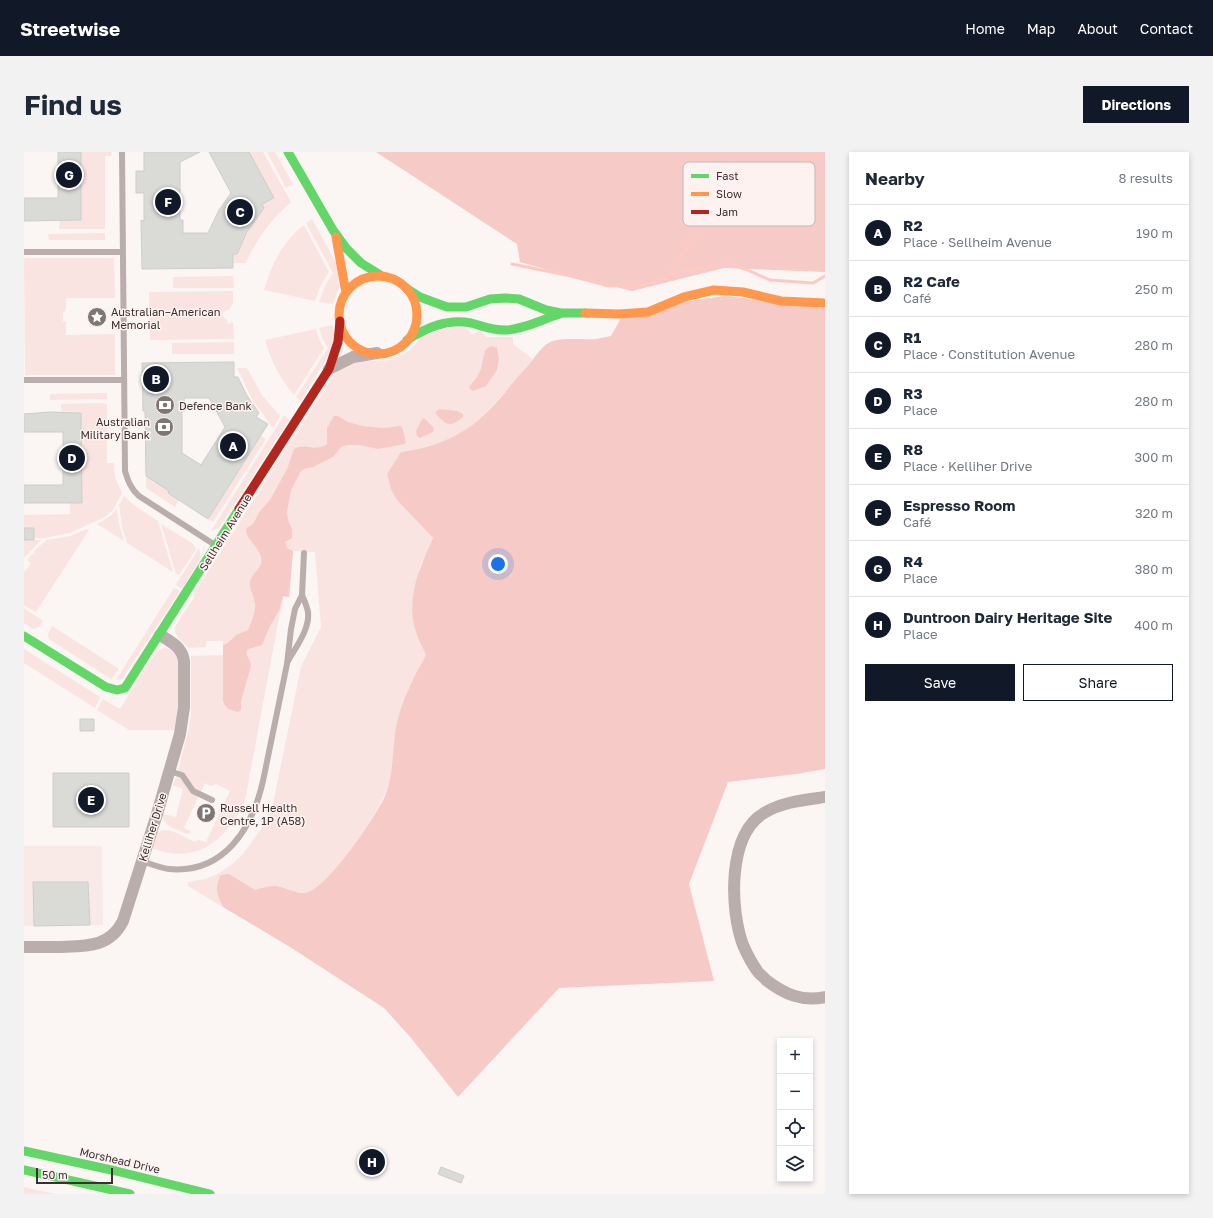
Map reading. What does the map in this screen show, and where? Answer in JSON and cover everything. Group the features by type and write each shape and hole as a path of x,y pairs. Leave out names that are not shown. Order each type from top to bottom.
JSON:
{"street":[{"path":"288,152 335,235 357,260 382,276"},
{"path":"335,235 346,293"},
{"path":"377,353 365,351 355,346 347,337 340,321 340,309 346,293 354,284 365,278 376,276 394,279 423,299 441,306 452,308 466,307 490,299 506,298 519,299 546,310 561,313 620,314 648,312 684,297 714,290 743,292 781,301 825,303"},
{"path":"406,288 414,300 417,312 414,329 407,341"},
{"path":"329,369 352,357 394,350 421,332 447,322 465,321 492,329 509,330 561,313"},
{"name":"Sellheim Avenue","path":"24,636 98,683 108,688 118,690 124,689 329,369 338,342 340,321"},
{"name":"Kelliher Drive","path":"24,947 89,946 98,944 111,936 123,921 180,734 184,707 184,661 182,654 178,648 160,635"},
{"path":"825,798 780,804 763,813 752,823 744,836 738,856 734,884 737,917 743,945 758,973 778,990 802,998 825,997"},
{"name":"Morshead Drive","path":"24,1151 116,1171 210,1194"},
{"path":"24,1170 130,1194"}],"lane":[{"path":"122,152 125,467 129,483 139,496 217,546"},
{"path":"24,252 122,252"},
{"path":"24,380 124,380"},
{"path":"142,861 169,869 198,867 217,858 232,846 252,818 259,799 287,664 288,643 294,612 302,595 304,553"},
{"path":"287,664 304,632 307,623 308,611 302,595"},
{"path":"169,771 182,775 193,791 212,800"}],"shaded area":[{"path":"81,152 111,152 112,156 105,156 105,229 59,229 60,220 81,220"},
{"path":"249,152 263,152 291,202 265,230 246,263 233,263 233,254 237,254 262,204 274,199"},
{"path":"267,152 275,152 293,184 286,188"},
{"path":"376,152 825,152 825,272 724,268 632,291 520,262 517,244"},
{"path":"312,219 338,266 339,288 333,304 319,302 326,284 333,273 306,223"},
{"path":"304,225 329,272 321,285 315,301 264,290 270,272 279,254 290,238"},
{"path":"105,233 105,240 49,240 48,234"},
{"path":"24,258 114,258 115,298 66,298 66,311 63,312 63,321 66,322 66,335 115,334 115,375 25,375"},
{"path":"233,276 234,288 173,288 173,277"},
{"path":"233,291 233,303 229,310 222,314 227,320 228,324 233,322 234,339 150,340 149,292"},
{"path":"726,296 825,308 825,769 728,782 689,884 714,981 559,988 458,1097 411,1038 384,1008 290,947 223,907 217,891 219,879 221,875 229,874 255,890 276,886 305,893 314,889 326,879 350,851 362,835 385,796 390,779 398,717 408,690 426,655 416,632 412,605 413,594 419,571 433,538 397,500 391,489 387,474 401,452 441,442 464,431 475,423 496,403 540,351 550,342 566,339 596,339 611,336 621,318 688,301"},
{"path":"333,325 335,344 301,401 296,397 328,348 322,338 319,328"},
{"path":"463,325 473,335 479,330 487,337 513,337 513,344 534,360 488,410 462,433 432,446 401,452 397,500 433,538 419,569 415,630 426,655 403,700 400,710 395,736 393,766 387,790 356,843 343,861 317,888 306,893 299,893 273,887 252,890 218,879 218,894 223,907 188,886 188,882 205,879 218,874 243,854 261,829 273,804 301,667 321,627 315,552 293,551 289,597 283,596 247,790 242,807 236,818 225,831 208,846 198,851 176,854 152,848 157,833 166,830 194,842 199,840 206,842 230,791 216,784 211,786 205,783 200,793 195,790 185,774 178,770 191,715 191,656 223,655 223,641 206,641 206,647 189,648 177,636 175,627 195,596 193,595 339,367 363,360 379,361 399,357 414,346 421,336"},
{"path":"316,329 324,348 294,395 276,369 265,340"},
{"path":"234,342 234,354 172,354 172,343"},
{"path":"491,346 497,348 499,359 497,370 486,386 473,391 469,387 481,369 485,350"},
{"path":"237,368 247,368 262,395 280,416 273,428 253,401"},
{"path":"107,393 107,399 50,400 50,394"},
{"path":"61,404 107,404 107,463 114,463 115,477 122,493 113,510 105,517 70,533 44,538 34,538 34,528 24,528 24,515 70,514 70,503 82,503 81,412 61,411"},
{"path":"439,409 457,411 463,414 463,417 455,423 448,424 435,413"},
{"path":"284,415 289,420 219,528 211,531"},
{"path":"334,416 338,416 348,422 362,426 383,428 400,426 402,427 406,442 405,444 378,449 359,445 347,445 341,447 334,456 327,460 301,471 291,490 287,512 288,520 292,529 292,538 285,542 287,548 293,551 289,597 283,596 280,609 270,626 262,645 248,649 247,651 251,666 241,701 241,710 238,712 228,709 223,702 223,645 228,643 236,635 248,630 255,610 250,582 261,564 261,557 246,530 253,524 260,511 270,500 287,469 294,449 298,447 315,448 327,444 327,428"},
{"path":"424,418 434,428 433,432 420,438 417,436 416,431"},
{"path":"261,436 266,439 213,522 208,519"},
{"path":"146,476 169,491 168,493 179,500 175,507 146,488"},
{"path":"124,496 135,506 158,521 173,572 127,543 122,527 119,505"},
{"path":"117,509 119,524 124,541 97,524 109,517"},
{"path":"161,524 192,543 196,549 179,575 176,574"},
{"path":"87,529 89,530 36,612 24,605 24,573 31,563 27,560 38,547 47,540 70,536"},
{"path":"24,540 41,540 24,558"},
{"path":"199,548 201,557 182,589 176,585"},
{"path":"174,588 180,591 122,679 116,680"},
{"path":"24,608 43,621 39,627 33,629 24,623"},
{"path":"52,626 119,669 111,679 49,639 48,634"},
{"path":"164,648 173,652 178,661 178,703 175,730 129,730 97,710 103,699 120,709 155,654"},
{"path":"24,649 100,697 95,708 24,663"},
{"path":"176,777 180,778 190,792 198,797 184,828 191,831 187,834 167,824 163,818 163,814 176,817 183,789 173,785"},
{"path":"24,846 102,846 103,925 24,926"},
{"path":"24,1187 55,1194 24,1194"}],"building":[{"path":"58,152 81,152 81,220 24,221 24,198 58,198"},
{"path":"144,152 200,152 180,162 180,220 183,220 183,233 208,233 219,210 231,193 209,152 249,152 274,198 262,204 264,208 247,232 237,254 233,254 233,268 142,269 141,220 144,221 144,193 136,193 136,171 144,171"},
{"path":"234,362 234,377 238,377 246,394 259,413 256,417 268,424 208,519 168,493 169,491 146,476 145,411 143,411 142,363","holes":["184,398 209,398 225,427 201,465 182,453 182,411 185,411"]},
{"path":"50,412 81,413 82,503 24,503 24,485 63,485 63,432 24,432 24,414"},
{"path":"24,528 34,528 34,540 24,540"},
{"path":"80,719 94,719 94,731 80,731"},
{"path":"53,773 129,773 129,827 53,827"},
{"path":"33,882 88,882 90,925 34,926"},
{"path":"441,1167 464,1176 461,1183 438,1174"}],"waterway":[{"path":"802,162 821,152"},
{"path":"667,277 701,226"},
{"path":"512,264 571,276 609,286 645,285 683,271 729,264 770,280 813,283 825,276"}],"traffic: fast":[{"path":"288,152 333,230 346,248 361,263 382,276"},
{"path":"406,288 420,297 447,307 466,307 490,299 505,298 519,299 546,310 561,313 585,313"},
{"path":"407,340 429,328 445,323 471,323 493,329 507,330 527,326 560,314"},
{"path":"24,636 106,687 117,690 125,688 239,509"},
{"path":"24,1151 116,1171 210,1194"},
{"path":"24,1170 130,1194"}],"traffic: slow":[{"path":"336,237 346,293"},
{"path":"378,276 393,279 405,288 414,300 417,315 414,330 405,342 393,351 378,354 363,351 351,342 342,330 339,315 342,300 351,288 363,279 378,276"},
{"path":"585,313 619,314 648,312 684,297 714,290 743,292 781,301 825,303"}],"traffic: jam":[{"path":"239,509 329,369 338,342 340,321"}],"place":[{"name":"R4","path":"69,175"},
{"name":"Espresso Room","path":"168,202"},
{"name":"R1","path":"240,212"},
{"name":"Australian–American Memorial","path":"97,317"},
{"name":"R2 Cafe","path":"156,379"},
{"name":"Defence Bank","path":"165,405"},
{"name":"Australian Military Bank","path":"164,427"},
{"name":"R2","path":"233,446"},
{"name":"R3","path":"72,458"},
{"name":"R8","path":"91,800"},
{"name":"Russell Health Centre, 1P (A58)","path":"206,813"},
{"name":"Duntroon Dairy Heritage Site","path":"372,1162"}]}
